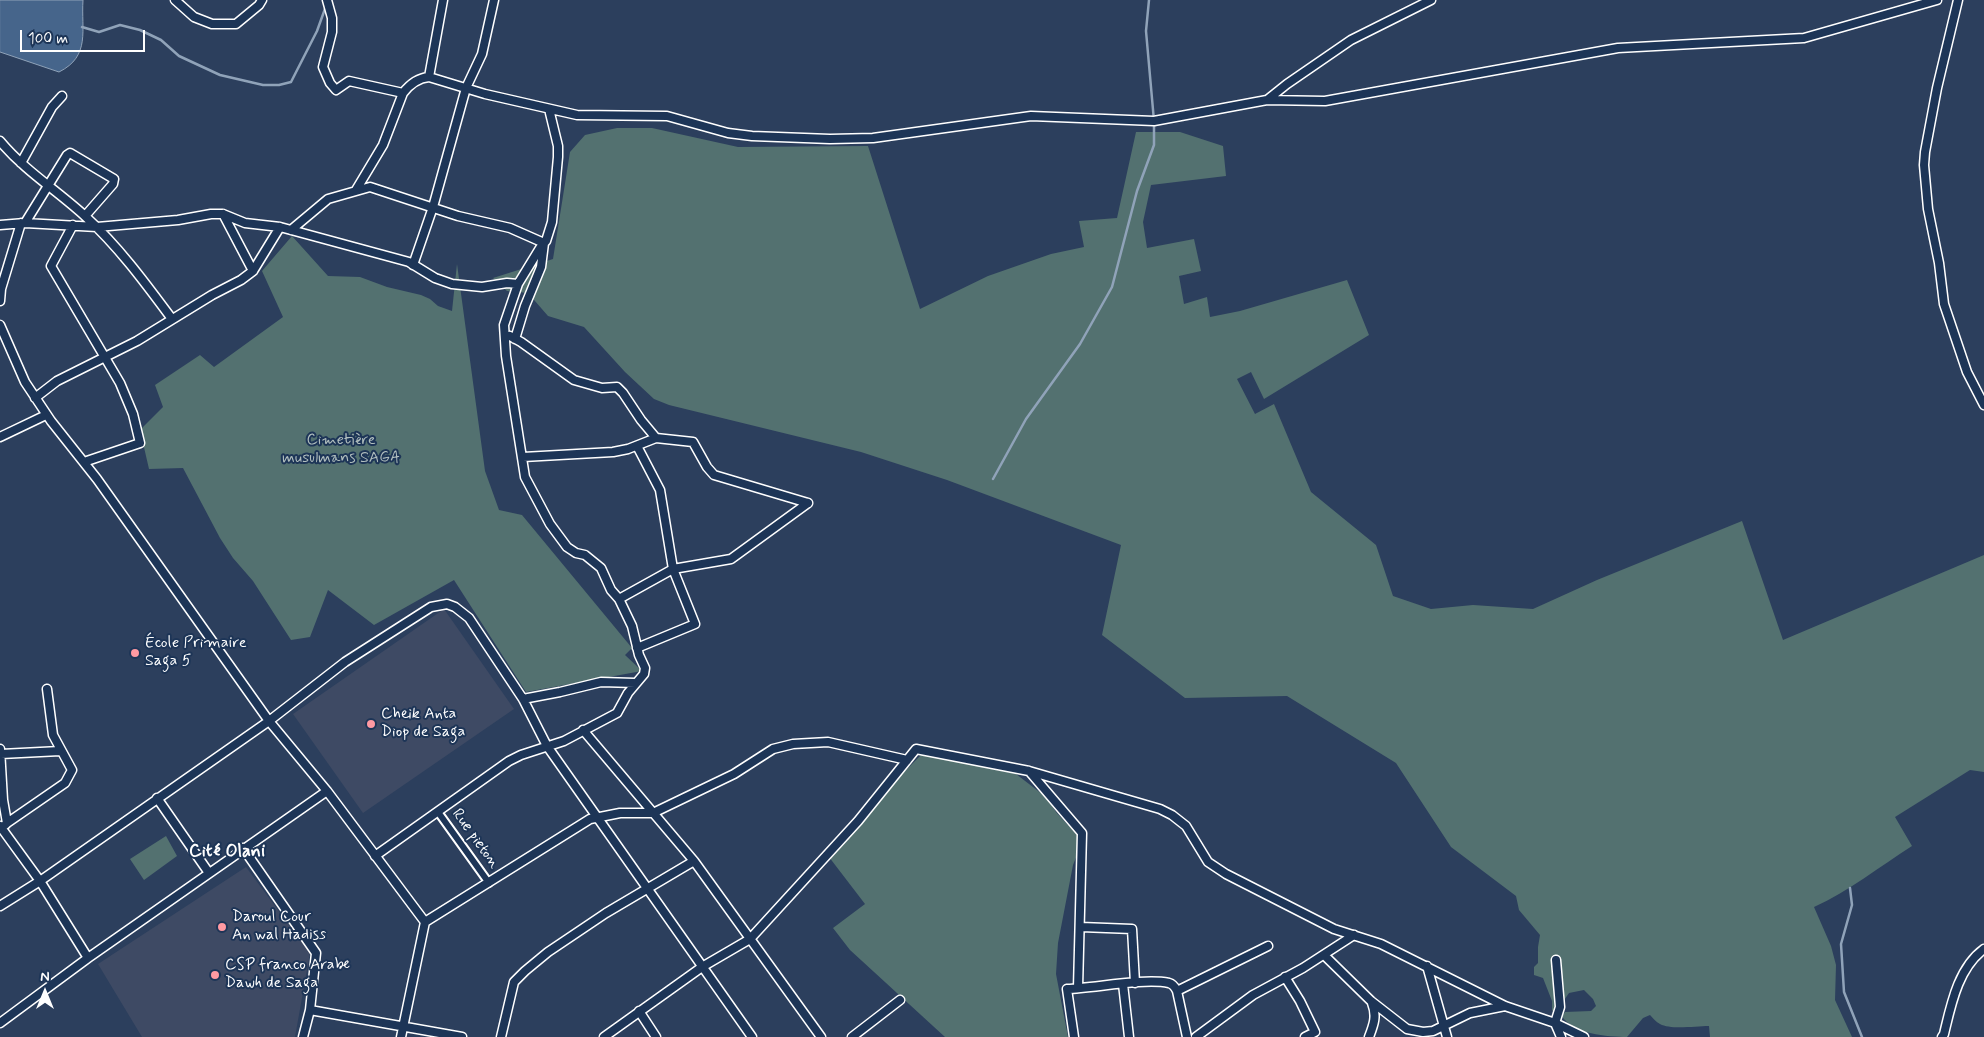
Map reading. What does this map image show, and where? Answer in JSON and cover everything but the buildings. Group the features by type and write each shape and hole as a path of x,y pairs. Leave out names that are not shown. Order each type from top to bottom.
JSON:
{"street":[{"path":"175,0 194,17 212,24 236,24 259,5 262,0"},
{"path":"327,0 332,18 332,32 323,67 330,83 336,90 349,80 403,93"},
{"path":"429,77 443,0"},
{"path":"413,265 433,208 466,88 482,54 494,0"},
{"path":"1267,100 1351,40 1431,0"},
{"path":"356,190 383,145 403,93 415,81 429,77 577,115 667,116 728,133 752,136 830,139 873,138 1031,116 1154,121 1267,100 1325,100 1618,48 1804,38 1937,0"},
{"path":"1958,0 1937,88 1924,165 1928,209 1940,263 1944,304 1967,372 1984,404"},
{"path":"21,163 52,107 62,96"},
{"path":"374,856 509,762 521,755 564,741 617,713 628,692 644,674 646,668 637,648 632,626 619,599 611,590 601,568 585,555 567,547 550,524 525,477 504,333 508,311 518,284 544,243 552,222 558,167 558,146 549,109"},
{"path":"0,142 21,163 97,227 172,319"},
{"path":"0,301 1,290 23,223 67,155 70,154 112,177 113,184 85,216"},
{"path":"291,230 328,199 370,187 433,208 510,228 544,243"},
{"path":"0,225 23,223 97,227 223,214 245,223 280,227 413,265 435,278 470,287 518,284"},
{"path":"223,214 253,270"},
{"path":"73,226 51,266 126,397 140,443 84,462"},
{"path":"35,398 57,381 104,357 241,280 253,270 280,227"},
{"path":"515,339 524,306 541,267 544,243"},
{"path":"0,326 25,382 46,415 72,450 84,462 269,721 327,791 425,922"},
{"path":"504,333 574,380 602,388 617,387 623,392 634,410 656,438"},
{"path":"0,437 46,415"},
{"path":"523,458 599,454 637,446 656,438 693,442 707,467 714,475 808,503 730,559 674,569 619,599"},
{"path":"637,446 660,490 674,569 695,624 637,648"},
{"path":"0,906 40,881 269,721 345,662 432,607 442,604 455,607 470,618 523,699 547,746 752,1037"},
{"path":"523,699 601,682 635,683"},
{"path":"3,826 65,783 72,770 53,735 47,689"},
{"path":"583,730 694,861 821,1037"},
{"path":"401,1037 425,922 597,816 620,813 653,813 718,783 773,750 793,744 828,742 907,760"},
{"path":"604,1037 702,967 750,939 858,820 916,749 1029,771 1160,809 1172,815 1186,826 1208,862 1309,917 1334,929 1381,944 1505,1006 1555,1023 1584,1037"},
{"path":"60,751 0,751 3,826 88,958"},
{"path":"1029,771 1082,833 1078,988"},
{"path":"0,1023 243,848 327,791"},
{"path":"157,798 209,873"},
{"name":"Rue pieton","path":"438,812 489,882"},
{"path":"243,848 316,953 310,1010 303,1037"},
{"path":"501,1037 515,980 548,952 647,888 694,861"},
{"path":"1081,927 1132,929 1136,983"},
{"path":"1196,1037 1253,995 1324,955 1354,935"},
{"path":"1177,991 1268,946"},
{"path":"1942,1037 1954,995 1973,956 1984,949"},
{"path":"1324,955 1371,1001 1407,1029 1423,1032 1444,1026 1470,1013 1505,1006"},
{"path":"1556,960 1560,1007 1555,1023 1562,1037"},
{"path":"1427,966 1447,1037"},
{"path":"1285,977 1300,1001 1316,1034 1305,1037"},
{"path":"1074,1037 1067,989 1136,983 1170,983 1177,991 1187,1037"},
{"path":"1123,984 1129,1037"},
{"path":"852,1037 900,1000"},
{"path":"1369,1037 1376,1019 1376,1013 1371,1001"},
{"path":"310,1010 462,1037"},
{"path":"638,1011 656,1037"}],"shaded area":[{"path":"0,0 83,0 82,41 76,58 69,66 59,72 0,52"},
{"path":"444,609 514,709 363,813 293,714"},
{"name":"Daroul Cour An wal Hadiss","path":"246,867 310,953 295,1037 142,1037 98,964"}],"green space":[{"path":"617,128 652,128 738,147 868,146 920,309 988,276 1051,254 1084,247 1079,221 1117,218 1136,132 1180,132 1223,146 1226,176 1151,185 1143,222 1147,248 1194,239 1201,271 1179,276 1184,304 1207,297 1210,317 1240,311 1347,280 1369,335 1264,399 1251,372 1237,379 1255,414 1274,404 1311,492 1376,545 1393,596 1431,609 1473,605 1533,609 1597,580 1742,521 1783,640 1984,555 1984,772 1970,770 1895,817 1912,846 1852,886 1814,907 1831,946 1836,965 1835,1000 1852,1037 1710,1037 1709,1026 1665,1026 1657,1022 1650,1015 1643,1018 1627,1037 1601,1035 1582,1031 1574,1027 1562,1016 1565,1012 1591,1011 1596,1006 1593,999 1584,990 1569,993 1560,1006 1552,1011 1552,1001 1543,978 1534,975 1534,967 1538,963 1540,935 1519,910 1516,896 1451,847 1396,763 1287,696 1185,698 1102,635 1121,545 947,480 861,452 669,405 654,399 625,372 584,327 548,316 528,293 507,291 493,278 553,259 570,152 585,135"},
{"name":"Cimetière musulmans SAGA","path":"292,236 328,276 360,277 387,287 421,295 430,299 438,306 452,311 457,264 485,471 499,510 522,515 632,648 625,655 642,671 526,692 454,580 374,625 328,590 310,637 291,640 253,581 233,558 220,538 183,468 149,469 140,430 163,407 155,385 200,355 214,367 283,317 262,271"},
{"path":"922,754 1016,774 1046,797 1056,812 1077,835 1077,855 1073,865 1058,943 1056,974 1068,1037 945,1037 850,950 833,928 865,904 829,857"},
{"path":"166,836 177,856 144,880 130,859"}],"waterway":[{"path":"993,479 1026,419 1080,344 1112,287 1137,191 1154,145 1154,121 1146,31 1149,0"},
{"path":"82,27 99,32 120,25 140,30 161,40 179,56 220,75 263,85 279,85 291,82 317,31 326,6"},
{"path":"1850,888 1852,905 1841,944 1844,992 1862,1037"}],"place":[{"name":"École Primaire Saga 5","path":"135,653"},
{"name":"Cheik Anta Diop de Saga","path":"371,724"},
{"name":"Daroul Cour An wal Hadiss","path":"222,927"},
{"name":"CSP franco Arabe Dawh de Saga","path":"215,975"}],"district":[{"name":"Cité Olani","path":"227,852"}]}
